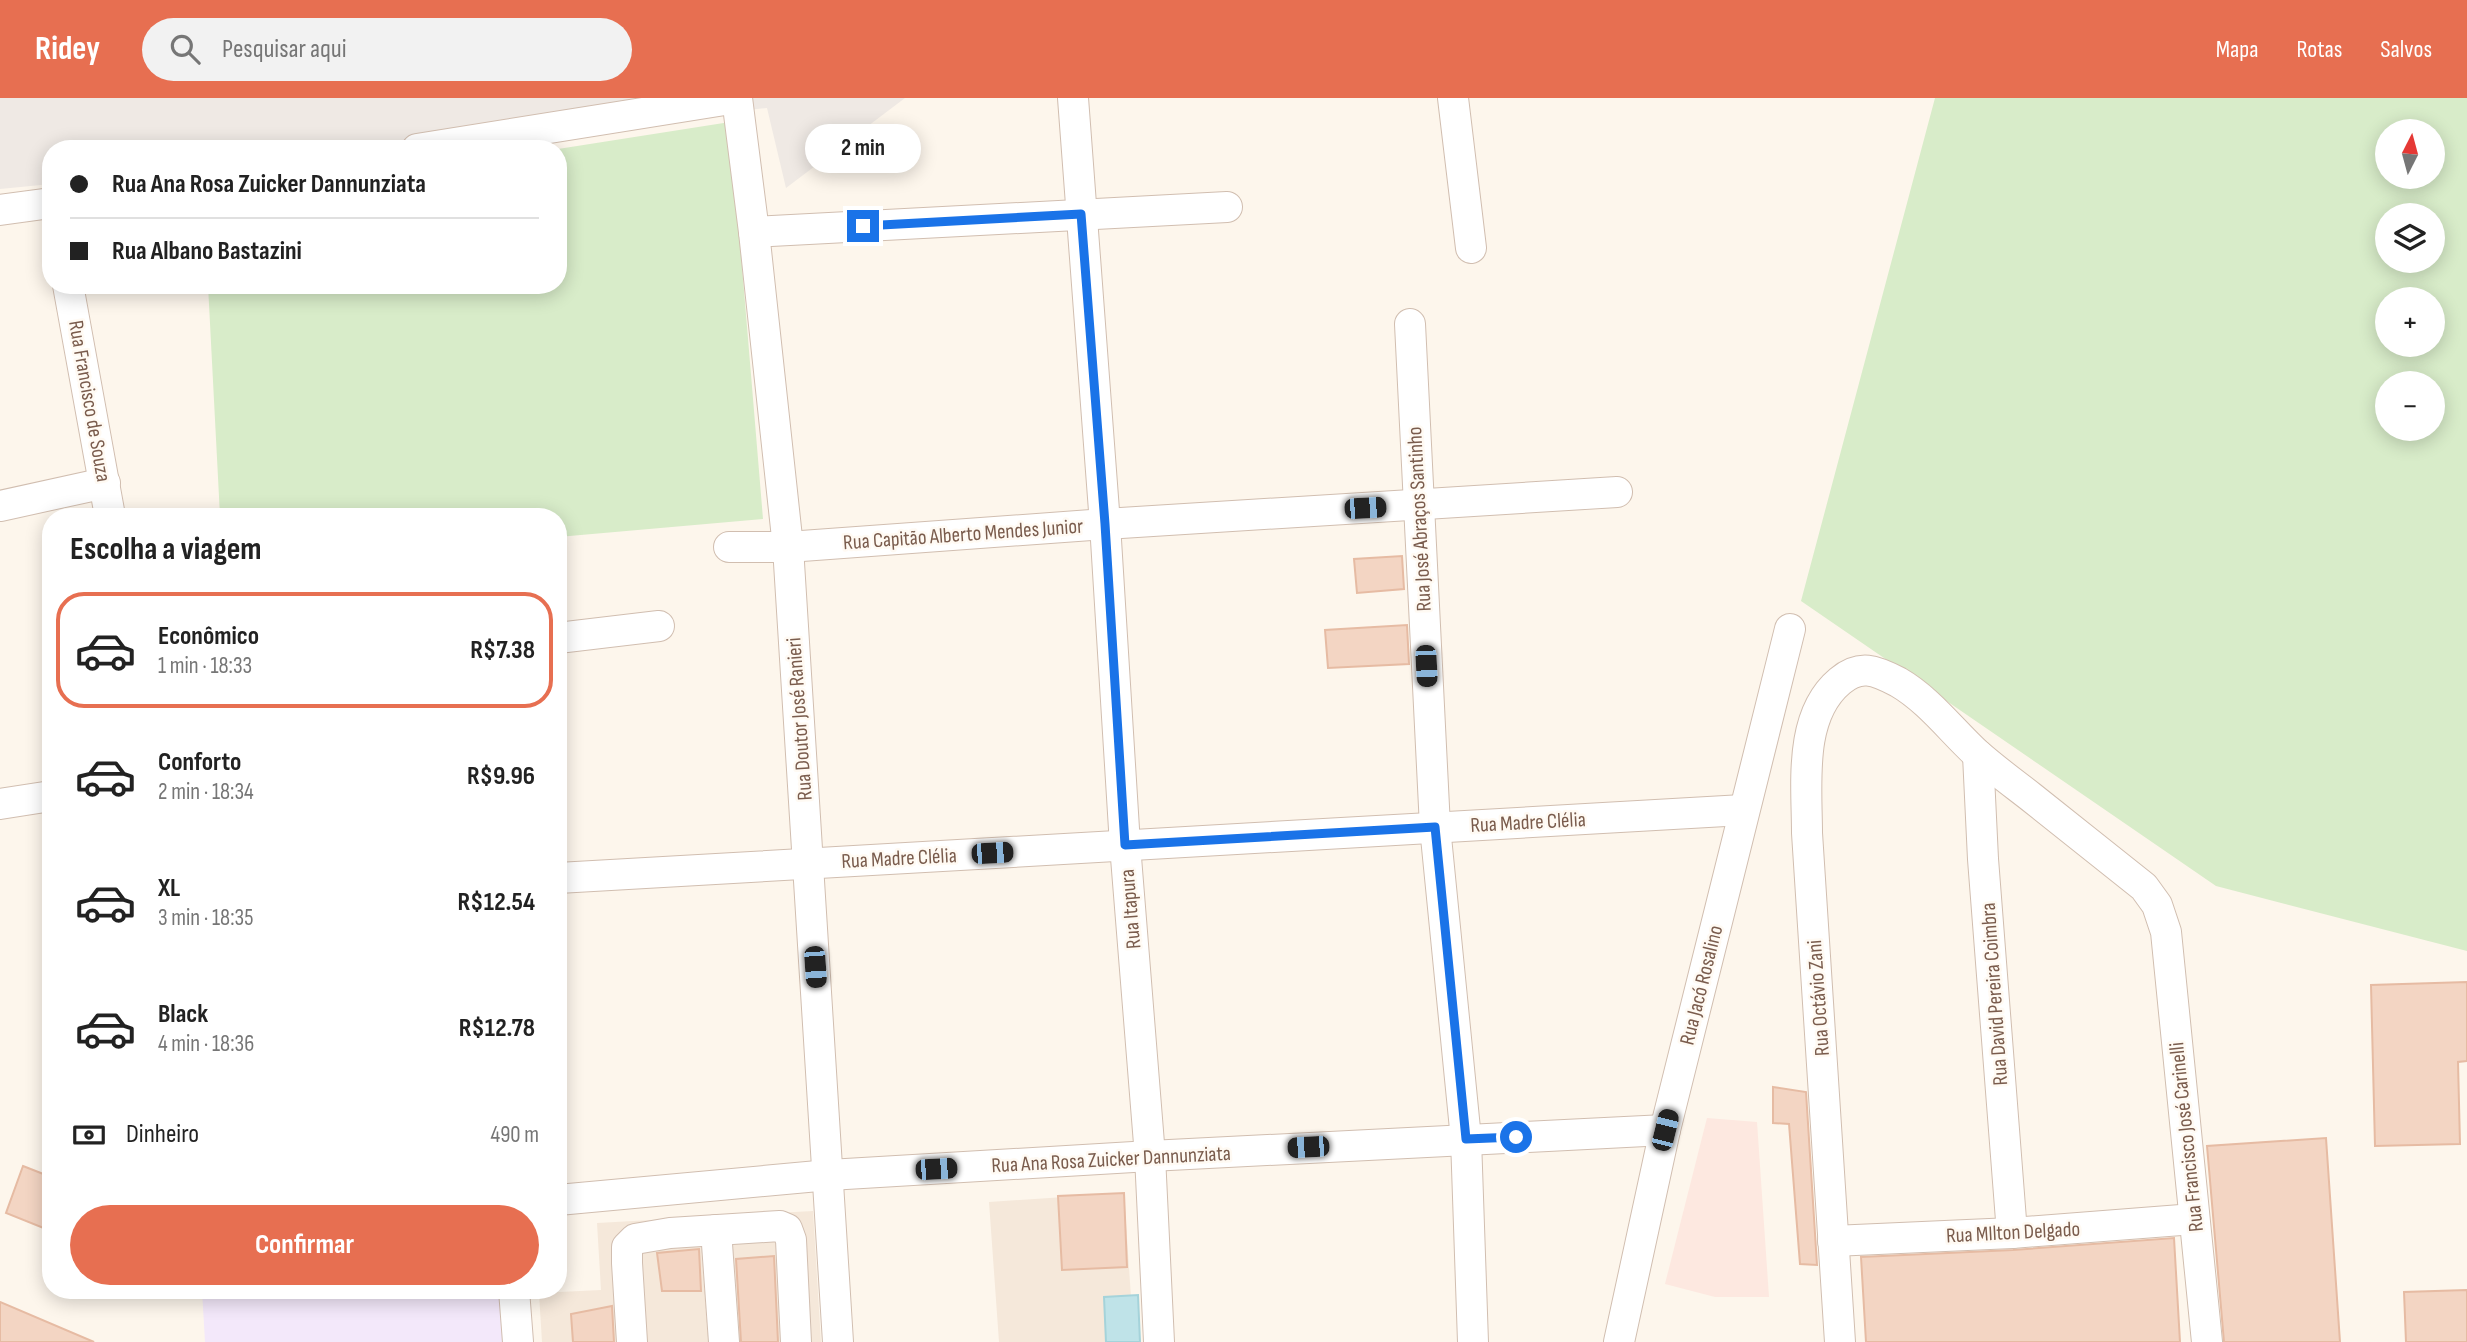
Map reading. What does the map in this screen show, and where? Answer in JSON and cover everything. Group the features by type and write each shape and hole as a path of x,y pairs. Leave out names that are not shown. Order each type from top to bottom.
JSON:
{"street":[{"path":"473,140 737,98"},
{"name":"Rua Doutor José Ranieri","path":"737,98 788,547 838,1342"},
{"name":"Rua Itapura","path":"1073,98 1105,524 1125,845 1150,1156 1159,1342"},
{"path":"1453,98 1471,248"},
{"path":"0,209 42,204"},
{"path":"754,232 1227,207"},
{"name":"Rua Francisco de Souza","path":"70,294 109,508"},
{"name":"Rua José Abraços Santinho","path":"1409,324 1435,827 1466,1139 1473,1342"},
{"path":"0,506 105,483"},
{"name":"Rua Capitão Alberto Mendes Junior","path":"729,547 788,547 1616,492"},
{"path":"567,637 659,626"},
{"name":"Rua Jacó Rosalino","path":"1619,1342 1665,1130 1790,629"},
{"name":"Rua Francisco José Carinelli","path":"1854,670 1881,674 1922,699 1978,755 2144,887 2157,905 2166,932 2207,1342"},
{"name":"Rua Octávio Zani","path":"1840,1342 1807,833 1807,769 1814,719 1836,684 1854,670"},
{"name":"Rua David Pereira Coimbra","path":"1978,755 1983,859 2012,1233"},
{"path":"0,804 42,797"},
{"name":"Rua Madre Clélia","path":"567,877 1743,810"},
{"name":"Rua Ana Rosa Zuicker Dannunziata","path":"567,1199 829,1175 1665,1130"},
{"path":"669,1190 670,1233"},
{"name":"Rua MIlton Delgado","path":"1833,1241 2012,1233 2194,1219"},
{"path":"632,1342 627,1247 635,1239 670,1233 780,1226 787,1229 791,1240 796,1342"},
{"path":"716,1230 724,1342"},
{"path":"515,1299 518,1342"}],"shaded area":[{"path":"0,98 905,98 786,188 767,108 467,140 42,140 42,185 0,189"},
{"path":"1707,1118 1757,1122 1769,1297 1715,1297 1665,1284"},
{"path":"1124,1193 1134,1342 999,1342 989,1202"},
{"path":"813,1211 821,1342 542,1342 539,1299 567,1299 567,1292 601,1290 597,1223"},
{"path":"203,1299 501,1299 504,1342 205,1342"}],"green space":[{"path":"1935,98 2467,98 2467,951 2216,886 1801,601"},
{"path":"730,122 763,519 567,536 567,508 220,508 208,294 567,294 567,148"}],"water":[{"path":"1138,1295 1140,1342 1106,1342 1104,1297"}],"building":[{"path":"1402,556 1404,589 1357,593 1354,559"},
{"path":"1407,625 1409,664 1328,668 1325,630"},
{"path":"2467,982 2467,1061 2458,1062 2460,1144 2375,1146 2371,985"},
{"path":"1773,1087 1806,1092 1817,1265 1800,1264 1789,1124 1773,1123"},
{"path":"2326,1138 2340,1342 2224,1342 2207,1146"},
{"path":"23,1166 42,1173 42,1227 6,1213"},
{"path":"1124,1193 1127,1267 1062,1270 1058,1196"},
{"path":"2174,1238 2180,1342 1866,1342 1861,1257 2013,1250"},
{"path":"699,1249 701,1291 662,1291 657,1253"},
{"path":"774,1256 778,1342 741,1342 736,1259"},
{"path":"2467,1290 2467,1342 2406,1342 2404,1292"},
{"path":"0,1302 94,1342 0,1342"},
{"path":"612,1306 614,1342 573,1342 571,1314"}],"route":[{"path":"863,226 1081,214 1105,524 1125,845 1435,827 1466,1139 1516,1137"}]}
